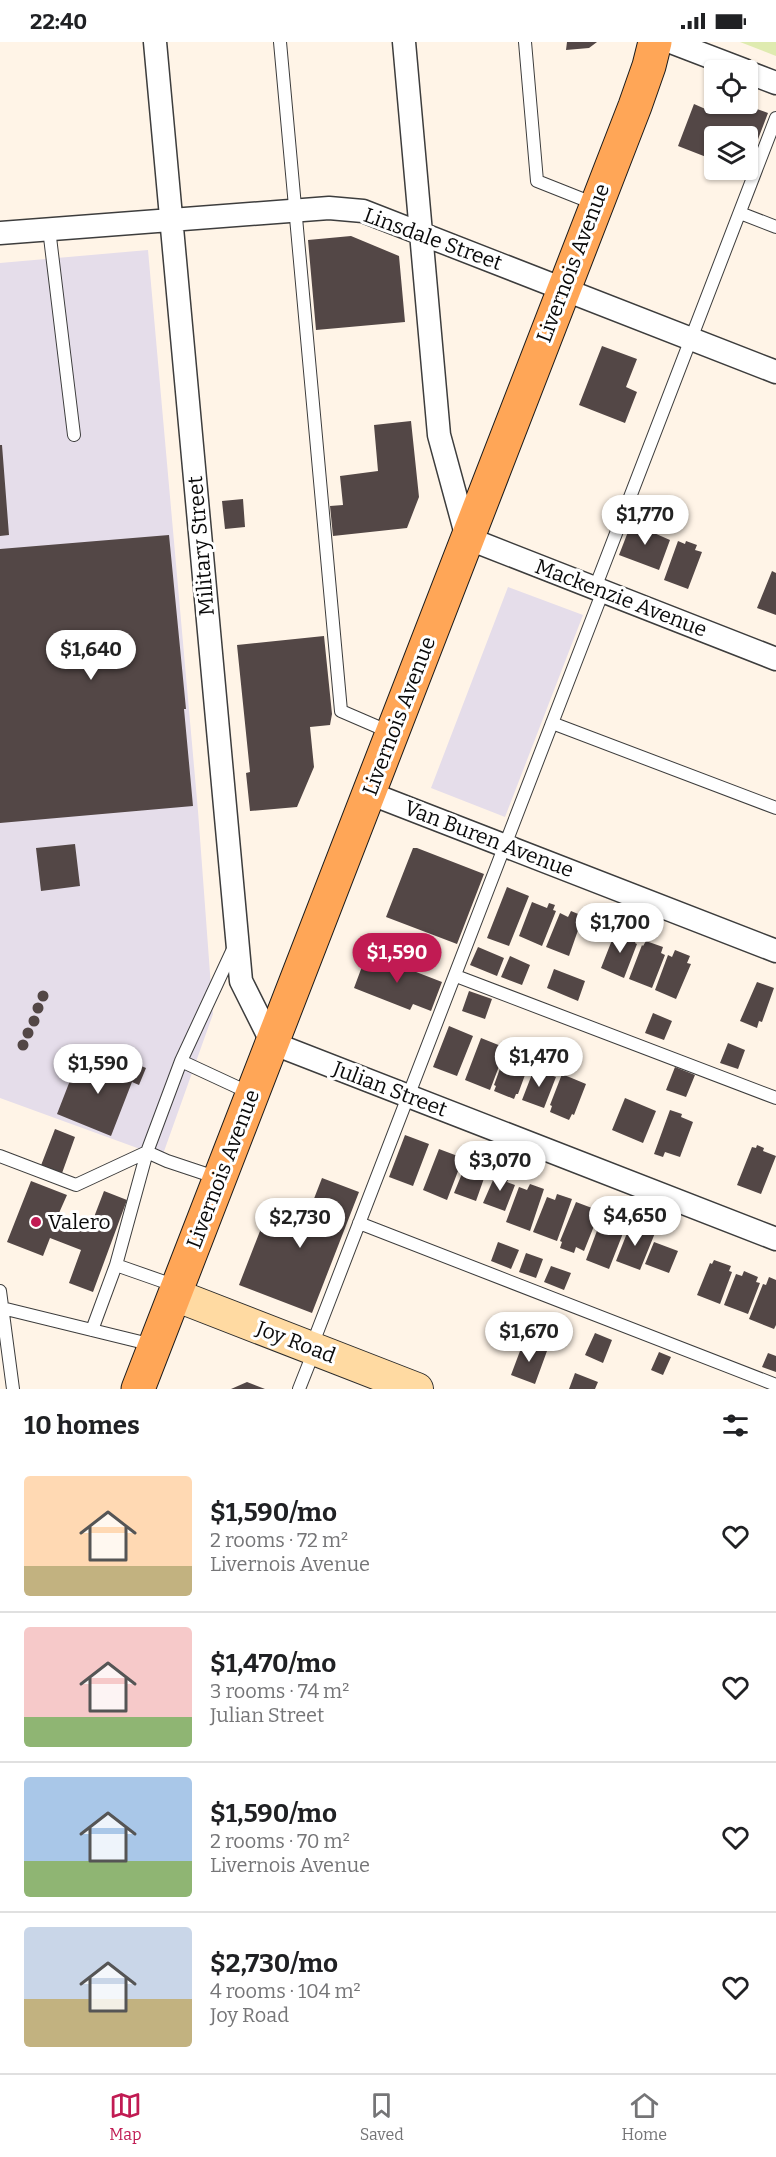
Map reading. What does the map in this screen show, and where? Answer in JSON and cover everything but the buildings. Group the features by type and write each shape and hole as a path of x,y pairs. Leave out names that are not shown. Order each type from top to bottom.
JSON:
{"main road":[{"name":"Livernois Avenue","path":"138,1389 650,66 655,42"}],"street":[{"name":"Military Street","path":"155,42 241,981 272,1043"},
{"path":"404,42 439,435 467,538"},
{"path":"671,42 718,60"},
{"path":"758,76 776,83"},
{"name":"Linsdale Street","path":"0,233 329,208 363,211 776,372"},
{"name":"Mackenzie Avenue","path":"467,538 776,659"},
{"name":"Van Buren Avenue","path":"369,793 776,951"},
{"name":"Julian Street","path":"272,1043 776,1239"},
{"name":"Joy Road","path":"176,1291 417,1389"}],"lane":[{"path":"280,42 340,711 392,733"},
{"path":"525,42 537,181 596,204"},
{"path":"299,1389 359,1223 410,1097 552,723 691,339 776,118"},
{"path":"740,213 776,227"},
{"path":"49,229 74,435"},
{"path":"552,723 776,808"},
{"path":"92,1330 116,1265 147,1152 181,1062 237,941"},
{"path":"456,976 776,1098"},
{"path":"181,1062 252,1094"},
{"path":"0,1156 76,1185 147,1152 219,1178"},
{"path":"359,1223 776,1385"},
{"path":"116,1265 176,1291"},
{"path":"0,1291 13,1389"},
{"path":"2,1308 155,1346"}],"shaded area":[{"path":"148,250 198,811 213,1014 162,1157 0,1098 0,263"},
{"path":"508,587 583,615 505,817 431,788"}],"green space":[{"path":"740,42 776,42 776,56"}],"place":[{"name":"Valero","path":"36,1222"}]}
